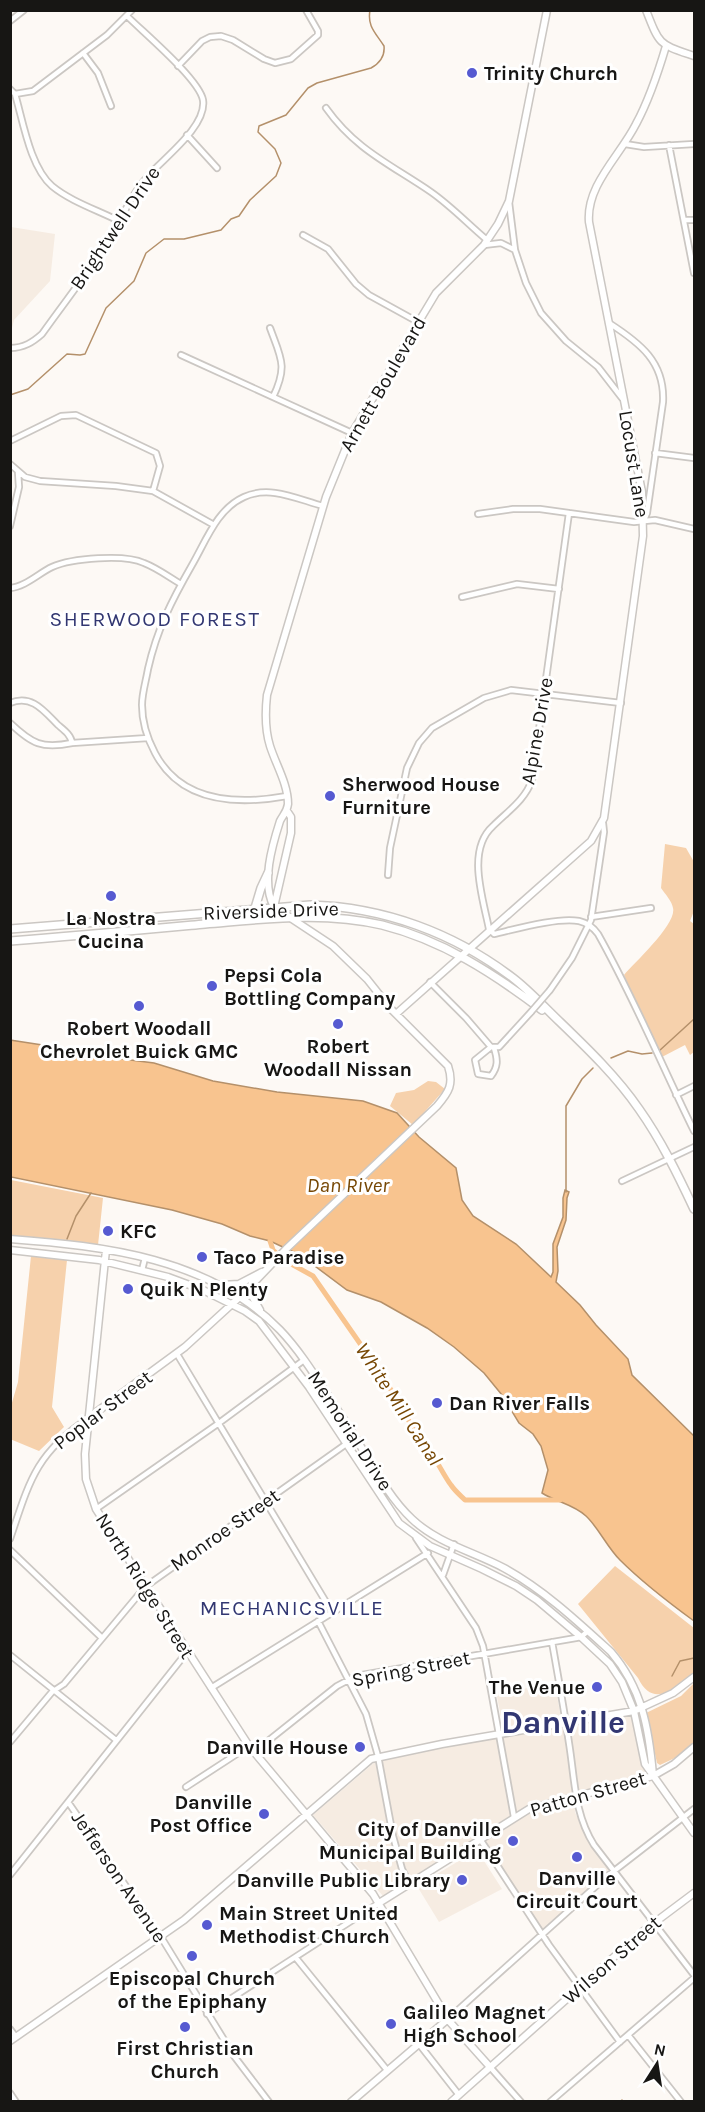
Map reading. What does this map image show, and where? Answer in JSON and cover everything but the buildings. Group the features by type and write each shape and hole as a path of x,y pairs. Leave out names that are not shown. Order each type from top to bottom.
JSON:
{"main road":[{"name":"Arnett Boulevard","path":"274,907 267,888 268,873 280,822 287,811 287,796 268,738 267,695 323,506 352,433 418,322 444,284 485,243 498,224 509,201 547,10"},
{"path":"646,10 656,34 666,46 694,56"},
{"name":"Locust Lane","path":"396,1014 591,841 603,823 607,810 644,520 642,492 590,222 590,206 597,186 625,144 642,112 666,46"},
{"name":"Arnett Boulevard","path":"274,907 291,833 291,817 287,811"},
{"path":"255,908 268,873 281,876"},
{"name":"Riverside Drive","path":"10,930 255,908 325,905 376,912 434,931 468,949 515,980 568,1029 628,1093 652,1128 694,1209"},
{"path":"217,1284 239,1284 266,1270 437,1106 452,1085 448,1066 396,1014 367,978 333,946 274,907"},
{"name":"Riverside Drive","path":"10,941 289,917 329,917 373,923 423,939 460,956 510,986 568,1029"},
{"name":"Memorial Drive","path":"10,1239 106,1250 183,1268 217,1284 264,1315 281,1331 304,1360 356,1437 388,1490 407,1514 423,1528 518,1576 553,1600 620,1662 633,1683 643,1708 650,1738 653,1776"},
{"name":"Memorial Drive","path":"10,1250 105,1261 142,1270 179,1281 231,1304 259,1321 295,1367 392,1514 414,1536 450,1556 510,1583 546,1606 601,1654 617,1674 634,1711 645,1764 694,1833"},
{"name":"North Ridge Street","path":"106,1250 87,1419 85,1467 96,1509 210,1689 249,1746 379,1903 448,2019 490,2067"},
{"name":"Poplar Street","path":"87,1419 177,1354 266,1270"},
{"path":"252,1285 254,1300 264,1315"},
{"path":"13,2039 184,1920 366,1762 378,1756 634,1711 673,1693 694,1677"},
{"name":"Patton Street","path":"379,1903 529,1809 653,1776 674,1764 694,1747"},
{"name":"Wilson Street","path":"452,2102 654,1923 694,1893"},
{"path":"351,2102 448,2019"}],"street":[{"path":"10,21 24,10"},
{"path":"15,94 33,91 83,53 132,10"},
{"path":"178,66 202,41 215,36 233,40 270,62 285,62 318,35 306,10"},
{"name":"Brightwell Drive","path":"10,348 30,344 42,334 102,248 137,189 196,126 201,117 203,99 195,83 127,16"},
{"path":"83,53 98,73 111,106"},
{"path":"10,89 15,94 35,161 44,177 62,193 119,221"},
{"path":"326,108 343,130 364,150 433,193 485,243 501,243 515,250"},
{"path":"187,135 216,168"},
{"path":"625,144 634,147 694,144"},
{"path":"669,145 694,273"},
{"path":"509,201 515,250 526,284 541,313 566,341 598,367 624,400"},
{"path":"684,220 694,220"},
{"path":"303,235 328,249 356,284 369,295 418,322"},
{"path":"609,322 644,349 655,362 661,376 663,402 647,513 644,520"},
{"path":"270,328 283,369 281,381 273,397"},
{"path":"181,355 352,433"},
{"path":"10,441 62,416 76,416 156,453 160,466 153,491"},
{"path":"655,453 694,458"},
{"path":"10,464 25,477 40,481 153,491 214,525"},
{"path":"10,526 18,491 18,472"},
{"path":"287,796 262,800 235,799 212,797 191,791 170,776 157,758 148,738 142,704 159,628 214,525 232,504 245,496 260,492 278,493 323,506"},
{"path":"478,514 532,508 634,522 655,520 694,529"},
{"name":"Alpine Drive","path":"490,931 478,865 479,846 486,832 517,804 529,788 535,766 569,513"},
{"path":"10,588 18,587 56,565 82,560 122,558 144,562 181,584"},
{"path":"462,597 517,584 559,589"},
{"path":"388,875 390,848 405,777 414,751 426,734 441,722 495,694 518,689 621,703"},
{"path":"10,703 25,700 37,704 67,734 72,743"},
{"path":"10,723 26,738 36,743 52,746 148,738"},
{"path":"430,982 492,1048 498,1062 496,1070 490,1077 478,1074 475,1060 492,1048 499,1047 550,990 572,958 589,925 604,832 603,823"},
{"path":"591,917 651,908"},
{"path":"153,917 155,929"},
{"path":"490,931 494,934 573,920 589,925 598,934 626,985 694,1131"},
{"path":"676,1095 694,1086"},
{"path":"622,1181 694,1147"},
{"path":"142,1270 145,1258"},
{"path":"179,1281 183,1268"},
{"path":"177,1354 332,1612"},
{"path":"96,1509 219,1424 304,1360"},
{"name":"Poplar Street","path":"10,1539 30,1482 41,1461 69,1431 87,1419"},
{"name":"Monroe Street","path":"10,1742 54,1690 64,1684 145,1587 356,1437"},
{"path":"414,1536 428,1553 476,1628 485,1655 514,1817"},
{"path":"442,1576 454,1544"},
{"path":"10,1550 102,1638"},
{"path":"210,1689 428,1553"},
{"path":"510,1583 518,1576"},
{"path":"318,1621 363,1703 378,1756 393,1836 402,1869 409,1883"},
{"name":"Spring Street","path":"254,1752 349,1679 552,1642 581,1636 588,1630"},
{"path":"550,2102 694,1976 594,1845 579,1815 552,1642"},
{"path":"10,1875 187,1652"},
{"path":"10,1655 116,1740"},
{"path":"186,1787 249,1746"},
{"name":"Jefferson Avenue","path":"68,1802 161,1937 234,2056 269,2102"},
{"path":"448,2019 613,1871 694,1809"},
{"path":"480,1839 542,1935 620,2042"},
{"name":"Patton Street","path":"207,2014 379,1903"},
{"path":"296,1958 387,2070"},
{"path":"10,2029 13,2039"},
{"path":"628,2035 681,2102"},
{"path":"419,2044 459,2095"},
{"path":"490,2067 521,2102"},
{"path":"10,2093 16,2102"}],"shaded area":[{"path":"11,227 55,234 50,281 14,320 11,332"},
{"path":"665,844 686,848 694,862 694,911 690,921 694,924 694,1052 690,1055 685,1045 660,1058 624,975 662,933 672,915 671,903 661,888"},
{"path":"428,1081 436,1082 445,1089 413,1125 390,1106 396,1093 414,1090"},
{"path":"11,1180 103,1198 98,1245 11,1236"},
{"path":"31,1256 67,1260 52,1407 64,1427 39,1451 10,1439 11,1406 18,1382"},
{"path":"615,1566 694,1628 694,1672 665,1693 650,1693 644,1687 578,1604"},
{"path":"694,1683 694,1743 677,1757 660,1765 657,1763 646,1713 681,1696"},
{"path":"555,1685 561,1718 503,1727 496,1692"},
{"path":"632,1713 649,1774 579,1792 569,1726"},
{"path":"566,1722 576,1796 530,1808 409,1883 402,1869 378,1756"},
{"path":"375,1762 398,1867 405,1881 383,1896 313,1815"},
{"path":"574,1800 575,1812 581,1826 610,1871 543,1931 485,1840 530,1812"},
{"name":"Danville Public Library","path":"477,1850 502,1889 439,1922 417,1886"}],"water":[{"name":"Dan River","path":"10,1040 76,1053 154,1063 213,1081 277,1092 363,1101 397,1113 419,1137 456,1168 462,1200 473,1216 516,1244 551,1277 553,1244 563,1217 565,1190 569,1192 566,1220 557,1247 556,1282 580,1305 628,1359 632,1375 694,1436 694,1621 620,1560 586,1516 542,1493 548,1470 541,1446 533,1434 519,1423 502,1395 484,1373 454,1347 427,1328 381,1302 347,1290 300,1255 270,1241 172,1210 11,1177"}],"waterway":[{"path":"10,395 28,389 67,354 85,354 106,308 134,281 146,253 164,239 184,239 221,230 231,219 239,216 250,200 276,176 281,163 275,149 258,132 259,126 286,115 308,88 317,83 371,68 381,59 384,46 371,25 370,10"},
{"path":"659,1051 694,1019"},
{"path":"611,1058 628,1051 642,1054 652,1053"},
{"path":"566,1192 566,1106 582,1079 593,1068"},
{"path":"67,1239 76,1216 91,1193"},
{"name":"White Mill Canal","path":"270,1241 273,1250 284,1260 313,1276 384,1378 420,1440 428,1447 448,1480 465,1500 560,1500"},
{"path":"672,1676 680,1661 694,1658"}],"place":[{"name":"Trinity Church","path":"472,73"},
{"name":"Sherwood House Furniture","path":"330,796"},
{"name":"La Nostra Cucina","path":"111,896"},
{"name":"Pepsi Cola Bottling Company","path":"212,986"},
{"name":"Robert Woodall Chevrolet Buick GMC","path":"139,1006"},
{"name":"Robert Woodall Nissan","path":"338,1024"},
{"name":"KFC","path":"108,1231"},
{"name":"Taco Paradise","path":"202,1257"},
{"name":"Quik N Plenty","path":"128,1289"},
{"name":"Dan River Falls","path":"437,1403"},
{"name":"The Venue","path":"597,1687"},
{"name":"Danville House","path":"360,1747"},
{"name":"Danville Post Office","path":"264,1814"},
{"name":"City of Danville Municipal Building","path":"513,1841"},
{"name":"Danville Circuit Court","path":"577,1857"},
{"name":"Danville Public Library","path":"462,1880"},
{"name":"Main Street United Methodist Church","path":"207,1925"},
{"name":"Episcopal Church of the Epiphany","path":"192,1956"},
{"name":"Galileo Magnet High School","path":"391,2024"},
{"name":"First Christian Church","path":"185,2027"}],"district":[{"name":"SHERWOOD FOREST","path":"155,619"},
{"name":"MECHANICSVILLE","path":"292,1608"},
{"name":"Danville","path":"563,1722"}]}
